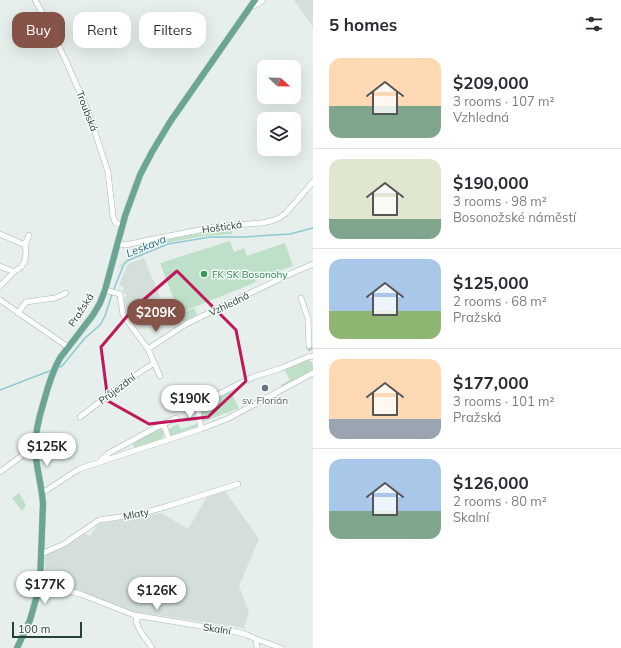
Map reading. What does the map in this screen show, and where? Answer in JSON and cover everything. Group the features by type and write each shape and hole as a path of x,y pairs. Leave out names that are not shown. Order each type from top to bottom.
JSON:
{"main road":[{"name":"Pražská","path":"17,648 29,624 40,582 43,504 35,451 40,415 50,379 68,347 108,291 122,226 140,175 152,152 170,122 256,0"}],"street":[{"name":"Troubská","path":"35,0 66,61 88,111 108,172 113,216 115,222 122,226"},
{"name":"Pražská","path":"250,7 263,0"},
{"name":"Hoštická","path":"118,243 125,245 219,226 271,221 286,213 313,182"},
{"path":"0,234 25,245"},
{"path":"0,286 21,267 25,260 25,245 29,235"},
{"name":"Vzhledná","path":"148,349 190,322 313,264"},
{"path":"0,266 14,272"},
{"path":"108,291 120,294 123,315 148,349 160,376"},
{"path":"18,313 26,302 55,298 66,293"},
{"path":"301,298 308,319 309,346"},
{"path":"0,300 68,347"},
{"path":"201,429 197,405 253,377 279,369 313,355"},
{"name":"Průjezdní","path":"80,417 127,381 154,364"},
{"path":"42,492 79,469 201,429 226,419 313,373"},
{"path":"99,462 109,453 176,418"},
{"path":"164,425 169,439"},
{"path":"128,443 131,452"},
{"path":"0,472 24,454 42,448"},
{"name":"Mlaty","path":"40,554 64,544 99,520 140,514 238,484"},
{"name":"Skalní","path":"40,582 84,595 136,616 237,632 281,648"},
{"path":"136,616 138,627 152,648"},
{"path":"256,639 257,648"}],"highlighted area":[{"path":"177,271 236,330 246,381 208,417 149,424 108,401 101,347 134,308"}],"shaded area":[{"path":"294,0 313,0 313,27"},
{"path":"144,258 160,297 152,301 156,310 134,325 123,300 127,295 122,292 124,287 119,285 127,266 130,263"},
{"path":"225,491 259,539 239,586 249,611 244,628 129,611 60,584 47,578 45,575 45,555 83,536 84,533 90,536 98,524 161,513 188,529 207,497"}],"green space":[{"path":"232,231 232,234 203,236 166,243 124,262 120,268 119,267 124,261 141,250 165,240 203,233"},
{"name":"FK SK Bosonohy","path":"230,241 234,252 244,248 247,256 285,243 293,266 255,280 256,282 247,286 179,313 160,263"},
{"path":"194,308 197,315 183,322 179,314"},
{"path":"309,360 312,364 313,370 282,387 281,385 290,380 284,369"},
{"path":"230,391 239,408 203,422 201,406"},
{"path":"178,424 181,429 197,424 197,427 170,436 169,430"},
{"path":"157,428 161,429 163,432 162,439 136,448 134,447 134,442 156,431"},
{"path":"19,493 26,505 22,511 12,498"}],"waterway":[{"name":"Leskava","path":"113,291 124,264 129,260 168,244 210,237 243,237 290,234 313,228"},
{"name":"Leskava","path":"57,368 62,366 85,338 100,325 105,316 112,294"},
{"name":"Leskava","path":"0,390 52,370"}],"tunnel":[{"path":"309,346 312,353"}],"place":[{"name":"FK SK Bosonohy","path":"204,274"},
{"name":"sv. Florián","path":"265,388"}]}
